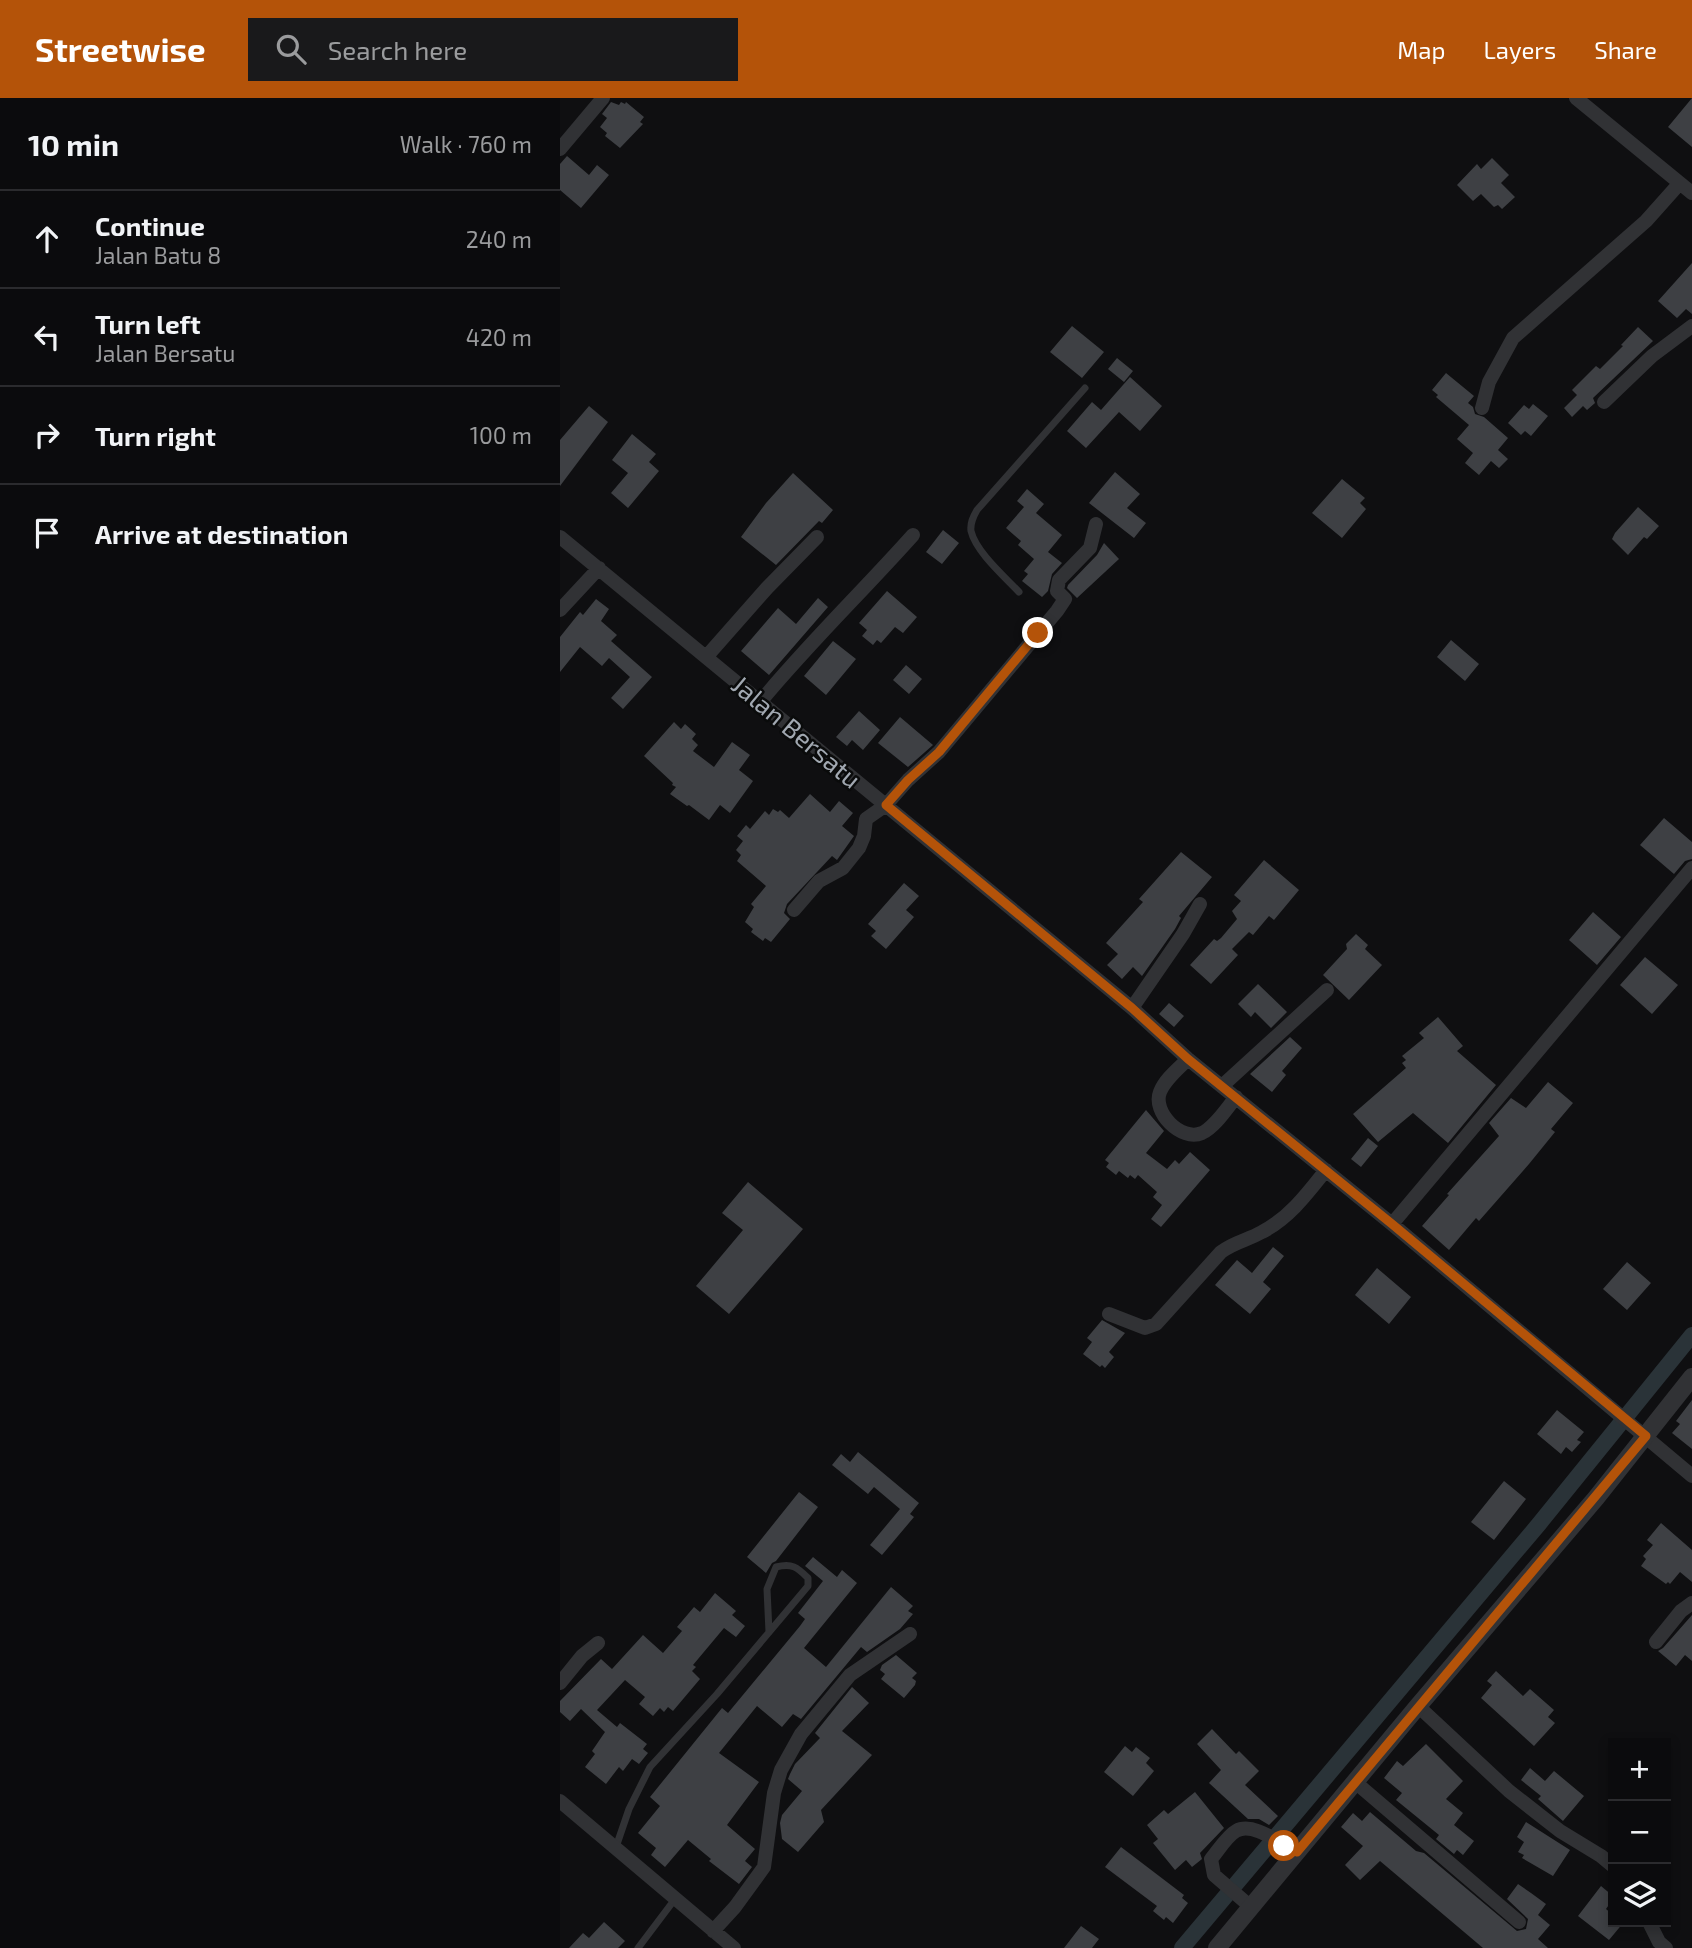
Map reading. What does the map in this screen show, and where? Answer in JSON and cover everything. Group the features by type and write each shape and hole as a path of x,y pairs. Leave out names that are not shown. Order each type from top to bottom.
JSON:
{"street":[{"path":"560,149 603,98"},
{"path":"1576,98 1692,193"},
{"path":"1482,408 1489,382 1513,338 1646,221 1679,184"},
{"path":"1604,402 1651,356 1692,326"},
{"path":"794,910 818,881 843,868 859,848 866,819 886,805 908,780 939,752 1057,611 1065,599 1057,592 1059,580 1090,548 1096,524"},
{"path":"761,701 824,628 856,598 913,535"},
{"name":"Jalan Bersatu","path":"560,537 1132,1008 1188,1059 1392,1224 1692,1476"},
{"path":"707,656 817,537"},
{"path":"560,610 599,568"},
{"path":"1392,1224 1692,869"},
{"path":"1132,1008 1183,934 1200,904"},
{"path":"1222,1086 1327,990"},
{"path":"1188,1059 1165,1083 1158,1098 1160,1111 1178,1129 1193,1134 1202,1133 1236,1097"},
{"path":"1109,1314 1145,1328 1156,1324 1221,1252 1261,1233 1283,1218 1326,1171"},
{"path":"1217,1948 1246,1903 1291,1849 1354,1782 1642,1432 1692,1377"},
{"path":"1656,1642 1681,1611 1692,1603"},
{"path":"713,1931 735,1908 764,1867 774,1793 781,1770 801,1734 850,1675 910,1634"},
{"path":"560,1683 582,1656 598,1643"},
{"path":"1418,1706 1509,1791 1560,1831 1610,1864"},
{"path":"1354,1782 1519,1923"},
{"path":"560,1801 734,1948"},
{"path":"1246,1903 1214,1875 1210,1866 1211,1859 1234,1832 1249,1829 1291,1849"},
{"path":"1652,1927 1659,1942 1666,1948"}],"lane":[{"path":"1019,592 984,555 972,533 971,521 977,510 1085,388"},
{"path":"616,1848 629,1809 650,1767 717,1695 808,1586 808,1578 798,1568 788,1564 776,1567 766,1589 769,1632"},
{"path":"638,1948 675,1898"}],"building":[{"path":"1692,98 1692,147 1668,127"},
{"path":"611,102 619,105 626,102 644,117 640,122 643,124 620,148 605,136 607,133 600,127 607,118 602,114"},
{"path":"567,156 589,175 597,165 609,175 581,208 560,190 560,164"},
{"path":"1492,158 1509,175 1501,183 1515,197 1502,209 1498,205 1494,207 1481,194 1473,201 1457,185 1477,164 1481,169"},
{"path":"1692,263 1692,314 1686,309 1677,318 1658,301"},
{"path":"1072,326 1104,352 1082,378 1050,352"},
{"path":"1638,327 1653,341 1593,398 1595,403 1587,410 1583,406 1572,417 1564,408 1577,395 1572,390 1596,366 1600,369"},
{"path":"1117,358 1133,371 1124,382 1108,369"},
{"path":"1446,373 1474,396 1468,403 1475,414 1484,417 1508,438 1498,450 1508,459 1499,468 1491,461 1479,475 1465,463 1473,453 1457,439 1469,425 1436,397 1438,395 1432,390"},
{"path":"1130,377 1162,406 1140,431 1119,412 1086,448 1067,431 1092,402 1101,410"},
{"path":"1533,404 1548,416 1531,436 1525,431 1521,435 1508,423 1524,405 1529,409"},
{"path":"589,406 608,422 560,486 560,440"},
{"path":"632,434 656,454 649,462 659,471 628,508 611,493 628,473 612,460"},
{"path":"1115,472 1140,494 1127,508 1146,523 1134,538 1089,503"},
{"path":"793,473 833,510 776,565 741,537"},
{"path":"1342,479 1365,498 1360,503 1366,509 1342,538 1312,513"},
{"path":"1027,489 1044,504 1036,513 1062,535 1048,552 1062,563 1052,574 1048,591 1042,597 1022,581 1028,574 1024,571 1034,559 1018,545 1021,541 1006,528 1024,507 1017,501"},
{"path":"1638,507 1659,526 1647,539 1644,537 1628,555 1612,539"},
{"path":"943,530 959,543 942,564 926,552"},
{"path":"1104,543 1119,559 1077,598 1067,588 1068,585 1097,555"},
{"path":"887,591 917,617 903,633 895,627 881,643 877,640 873,645 862,636 867,630 859,623"},
{"path":"818,598 828,607 769,675 741,651 778,608 796,624"},
{"path":"596,599 609,609 601,621 617,635 611,641 652,677 623,709 611,698 630,677 609,658 602,666 580,647 560,672 560,637 580,612 583,615"},
{"path":"1451,640 1479,664 1465,681 1437,657"},
{"path":"833,641 856,659 826,695 804,676"},
{"path":"906,665 922,679 909,694 893,680"},
{"path":"859,711 880,730 863,750 852,740 847,746 836,737"},
{"path":"900,717 933,745 908,767 878,743"},
{"path":"674,722 681,729 685,724 696,734 692,739 698,745 693,751 714,767 732,742 750,755 739,770 753,781 730,813 720,805 709,820 687,806 670,794 676,787 644,756"},
{"path":"810,794 830,812 839,801 853,813 842,826 854,836 837,860 832,856 787,904 784,913 790,919 771,942 765,938 763,941 751,932 753,929 745,922 754,907 751,904 766,886 737,861 741,855 736,850 743,841 737,836 746,825 750,829 765,811 769,815 773,809 778,812 780,810 789,818"},
{"path":"1664,818 1692,842 1692,859 1685,861 1674,874 1640,845"},
{"path":"1181,852 1212,877 1179,916 1181,918 1175,929 1142,976 1133,967 1122,979 1107,965 1118,954 1106,943 1143,902 1139,899"},
{"path":"1264,860 1299,890 1274,920 1269,916 1253,935 1249,932 1232,949 1238,955 1211,984 1190,965 1214,939 1217,941 1221,938 1237,919 1232,911 1241,901 1234,895"},
{"path":"904,883 919,896 906,910 914,917 886,949 871,936 876,931 868,924"},
{"path":"1593,912 1621,937 1597,965 1569,940"},
{"path":"1356,934 1368,945 1365,949 1382,965 1349,1000 1323,975 1347,949 1346,944"},
{"path":"1645,957 1678,985 1652,1014 1620,985"},
{"path":"1258,984 1287,1012 1271,1028 1255,1012 1251,1017 1238,1004"},
{"path":"1169,1003 1184,1016 1174,1027 1159,1014"},
{"path":"1438,1017 1463,1046 1457,1051 1496,1085 1448,1143 1413,1113 1378,1142 1353,1114 1406,1068 1402,1063 1406,1060 1402,1056 1424,1038 1419,1033"},
{"path":"1290,1037 1302,1048 1282,1071 1286,1075 1272,1092 1250,1074"},
{"path":"1548,1082 1573,1103 1551,1129 1555,1132 1529,1164 1479,1221 1476,1218 1449,1250 1422,1226 1499,1136 1489,1123 1511,1098 1526,1108"},
{"path":"1146,1110 1164,1131 1146,1153 1167,1169 1175,1160 1179,1164 1190,1152 1210,1170 1161,1227 1151,1219 1162,1205 1153,1197 1157,1192 1138,1175 1135,1179 1130,1175 1128,1178 1119,1171 1116,1175 1106,1167 1109,1163 1105,1160"},
{"path":"1368,1138 1378,1146 1361,1167 1351,1159"},
{"path":"748,1182 803,1229 729,1314 696,1286 743,1230 722,1213"},
{"path":"1273,1247 1284,1256 1263,1282 1271,1289 1250,1314 1215,1285 1237,1260 1252,1273"},
{"path":"1627,1262 1651,1283 1627,1310 1603,1289"},
{"path":"1377,1268 1411,1297 1389,1324 1355,1295"},
{"path":"1102,1320 1125,1333 1109,1352 1114,1357 1105,1368 1083,1354 1092,1342 1087,1338"},
{"path":"1692,1400 1692,1449 1672,1433 1680,1424 1676,1421"},
{"path":"1557,1410 1584,1432 1577,1440 1581,1442 1572,1452 1566,1447 1561,1454 1537,1434"},
{"path":"858,1452 919,1503 910,1514 914,1517 882,1555 870,1545 900,1509 874,1487 868,1494 832,1465 841,1454 850,1462"},
{"path":"1504,1481 1526,1499 1494,1540 1471,1522"},
{"path":"799,1492 818,1507 766,1573 747,1557"},
{"path":"1661,1523 1692,1550 1692,1582 1680,1572 1670,1584 1666,1584 1641,1566 1646,1559 1643,1556 1653,1545 1647,1540"},
{"path":"813,1557 837,1577 842,1570 857,1583 804,1648 826,1667 891,1587 913,1606 908,1611 913,1614 900,1629 867,1652 861,1647 801,1719 793,1714 782,1727 757,1706 719,1753 759,1782 727,1825 755,1849 745,1861 752,1867 739,1884 709,1861 711,1859 688,1840 665,1867 651,1855 656,1848 638,1833 660,1806 650,1797 722,1708 728,1713 805,1619 798,1613 823,1581 805,1566"},
{"path":"715,1593 736,1611 732,1615 745,1626 736,1637 724,1628 693,1665 696,1667 692,1671 700,1679 673,1711 668,1707 664,1712 660,1708 653,1716 639,1704 645,1697 625,1680 597,1710 617,1727 620,1723 647,1744 643,1749 648,1753 639,1764 632,1759 623,1771 619,1767 606,1784 585,1767 595,1754 592,1751 605,1732 581,1709 570,1721 560,1712 560,1701 601,1659 612,1669 643,1635 663,1653 682,1631 677,1627 694,1607 700,1612"},
{"path":"1692,1615 1692,1661 1685,1655 1676,1666 1658,1651"},
{"path":"896,1655 917,1673 912,1678 916,1681 915,1685 904,1698 881,1679 885,1674 880,1670 882,1665"},
{"path":"1496,1671 1523,1696 1530,1689 1554,1710 1548,1717 1555,1723 1534,1746 1481,1698 1492,1685 1487,1681"},
{"path":"852,1687 869,1703 842,1731 872,1755 821,1810 824,1822 798,1852 782,1839 782,1815 802,1791 788,1779 795,1764 820,1738 815,1733"},
{"path":"1212,1729 1236,1754 1239,1751 1259,1771 1245,1785 1278,1816 1269,1825 1259,1819 1248,1819 1209,1783 1221,1770 1197,1744"},
{"path":"1426,1744 1463,1781 1446,1799 1463,1813 1454,1825 1474,1841 1463,1855 1457,1850 1454,1854 1436,1839 1439,1835 1396,1800 1402,1793 1384,1778 1397,1761 1403,1766"},
{"path":"1125,1746 1132,1752 1136,1747 1150,1758 1146,1763 1154,1771 1133,1796 1104,1772"},
{"path":"1530,1768 1545,1781 1554,1771 1584,1796 1563,1821 1538,1799 1541,1796 1521,1780"},
{"path":"1195,1792 1224,1828 1200,1853 1202,1859 1192,1867 1186,1860 1175,1870 1153,1843 1158,1839 1147,1825 1164,1810 1168,1814"},
{"path":"1370,1812 1416,1851 1424,1853 1517,1931 1526,1929 1528,1919 1507,1899 1518,1884 1546,1904 1538,1915 1550,1925 1538,1939 1548,1948 1483,1948 1380,1861 1360,1880 1345,1865 1363,1846 1341,1827 1353,1813 1362,1821"},
{"path":"1526,1822 1570,1850 1553,1876 1522,1858 1524,1855 1518,1852 1524,1842 1517,1837"},
{"path":"1121,1847 1184,1895 1182,1898 1188,1903 1173,1923 1153,1911 1157,1906 1105,1867"},
{"path":"1601,1886 1608,1892 1608,1927 1620,1927 1609,1940 1578,1916"},
{"path":"604,1922 625,1941 618,1948 569,1948 583,1933 589,1938"},
{"path":"1081,1926 1099,1939 1092,1948 1064,1948"}],"waterway":[{"path":"1182,1948 1539,1524 1692,1335"}],"route":[{"path":"1038,633 939,752 908,780 886,805 1132,1008 1188,1059 1392,1224 1646,1436 1297,1852 1284,1846"}]}
